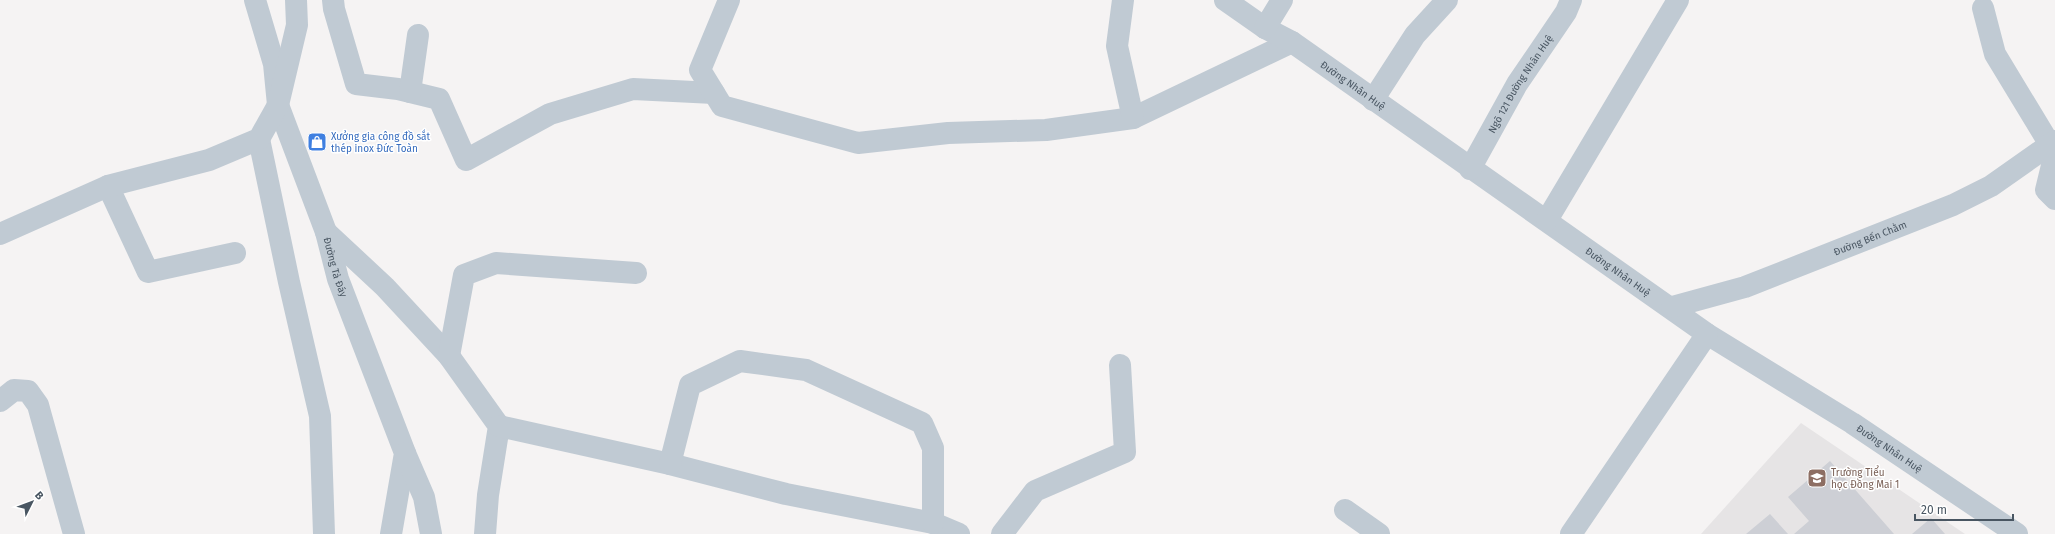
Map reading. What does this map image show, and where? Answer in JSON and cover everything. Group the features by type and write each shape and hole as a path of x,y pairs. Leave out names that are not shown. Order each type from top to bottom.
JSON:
{"street":[{"name":"Đường Tà Đáy","path":"255,0 274,64 278,105 326,232 338,279 405,453 424,496 431,534"},
{"path":"0,234 108,186 209,160 259,139 278,105 297,25 296,0"},
{"path":"333,0 334,10 356,84 410,92 439,99 466,160 550,114 633,88 714,93"},
{"path":"729,0 700,70 722,106 858,143 948,133 1046,130 1133,118 1292,42"},
{"path":"1123,0 1117,46 1133,118"},
{"name":"Đường Nhân Huệ","path":"1225,0 1265,28 1292,42 1470,169 1547,220 1708,334 1852,423 2017,534"},
{"path":"1265,28 1282,0"},
{"path":"1373,100 1415,35 1447,0"},
{"name":"Ngõ 121 Đường Nhân Huệ","path":"1470,169 1517,84 1566,12 1572,0"},
{"path":"1547,220 1678,0"},
{"path":"1983,8 1995,54 2052,143 2054,153 2046,190 2055,199"},
{"path":"410,92 418,35"},
{"path":"259,139 289,282 320,416 324,534"},
{"name":"Đường Bến Chằm","path":"1672,308 1744,287 1953,206 1991,186 2052,143"},
{"path":"108,186 148,272 235,253"},
{"path":"326,232 385,287 450,356 499,426 670,464 786,494 933,523 959,534"},
{"path":"450,356 464,275 496,262 636,273"},
{"path":"1571,534 1708,334"},
{"path":"670,464 690,385 740,361 806,370 922,423 933,448 933,523"},
{"path":"1002,534 1035,491 1125,452 1120,365"},
{"path":"0,401 14,390 28,391 36,401 74,534"},
{"path":"485,534 488,495 499,426"},
{"path":"391,534 405,453"},
{"path":"1345,510 1379,534"}],"shaded area":[{"name":"Trường Tiểu học Đồng Mai 1","path":"1801,423 1965,534 1701,534"}],"building":[{"path":"1830,461 1894,534 1794,534 1809,521 1788,497"},
{"path":"1770,514 1788,534 1746,534"},
{"path":"1931,518 1945,534 1912,534"}],"place":[{"name":"Xưởng gia công đồ sắt thép inox Đức Toàn","path":"317,142"},
{"name":"Trường Tiểu học Đồng Mai 1","path":"1817,478"}]}
